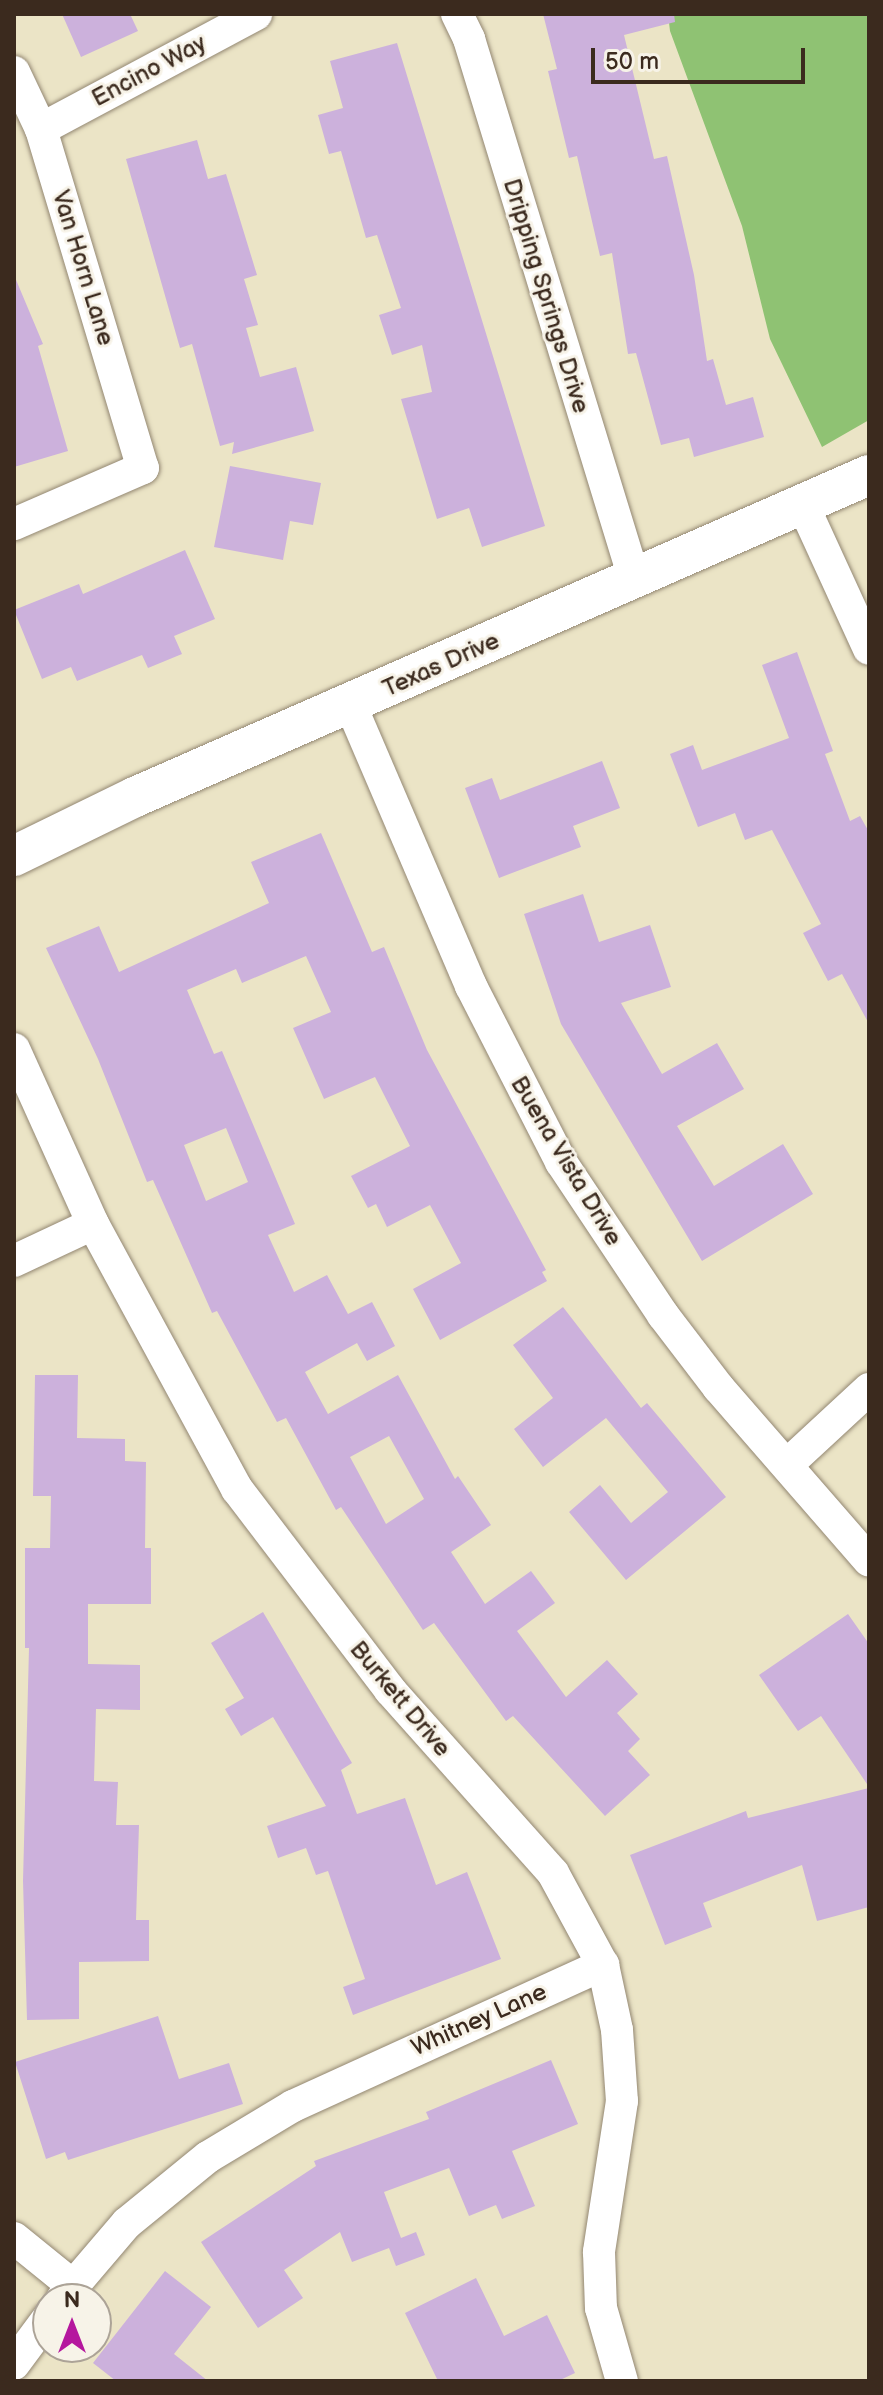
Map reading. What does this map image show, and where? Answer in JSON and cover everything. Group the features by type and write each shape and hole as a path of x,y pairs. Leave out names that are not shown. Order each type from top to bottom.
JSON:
{"street":[{"name":"Encino Way","path":"41,129 256,14"},
{"name":"Dripping Springs Drive","path":"457,14 469,39 634,578"},
{"name":"Van Horn Lane","path":"14,72 41,129 143,468 14,524"},
{"name":"Texas Drive","path":"14,856 135,797 351,706 869,475"},
{"path":"803,505 869,649"},
{"name":"Buena Vista Drive","path":"351,706 471,986 561,1162 663,1315 718,1387 789,1463 869,1561"},
{"name":"Burkett Drive","path":"14,1049 93,1224 237,1489 390,1690 553,1873 603,1965 617,2030 622,2101 599,2252 601,2308 622,2381"},
{"path":"14,1261 93,1224"},
{"path":"789,1463 869,1389"},
{"name":"Whitney Lane","path":"75,2283 127,2223 208,2157 356,2076 603,1965"},
{"path":"14,2238 58,2283"},
{"path":"14,2364 32,2340"}],"green space":[{"path":"668,14 869,14 869,420 822,447 770,339 742,226 670,31"}],"building":[{"path":"62,14 130,14 138,31 81,57"},
{"path":"543,14 674,14 675,22 624,35 654,159 667,156 694,275 707,361 713,359 726,405 753,397 764,437 694,457 689,438 661,445 636,353 628,354 612,253 600,256 577,156 569,158 548,71 557,69"},
{"path":"397,43 545,526 482,547 469,508 437,519 401,399 432,392 422,345 392,355 379,315 401,308 377,235 366,238 341,151 329,154 318,115 343,108 330,61"},
{"path":"197,140 208,179 226,174 257,275 244,279 258,325 246,328 260,377 296,367 314,431 232,454 234,442 220,446 192,344 180,348 126,159"},
{"path":"14,275 43,344 38,346 68,451 14,467"},
{"path":"230,466 321,483 313,525 290,521 283,560 214,547"},
{"path":"185,550 215,619 174,636 182,654 148,668 142,655 77,681 71,667 42,679 14,610 79,584 83,594"},
{"path":"797,652 833,751 825,754 850,821 860,816 869,832 869,1024 842,974 828,981 803,933 821,924 772,830 745,840 735,813 698,827 670,754 693,745 702,770 789,738 762,665"},
{"path":"602,761 620,808 573,826 581,847 499,878 465,788 492,778 500,800"},
{"path":"321,833 372,952 384,947 427,1050 546,1270 542,1272 547,1281 440,1340 413,1289 461,1263 430,1205 387,1227 376,1204 368,1208 351,1176 410,1146 375,1077 324,1099 293,1028 331,1012 306,956 242,983 236,969 187,990 214,1054 222,1051 295,1224 268,1235 294,1292 327,1275 348,1314 372,1302 395,1346 367,1361 357,1343 305,1372 328,1414 398,1375 455,1479 458,1476 491,1525 451,1552 485,1604 531,1571 555,1603 517,1631 566,1697 607,1660 638,1694 617,1713 640,1739 628,1751 650,1775 605,1816 513,1716 506,1721 434,1623 423,1630 341,1507 336,1510 286,1418 277,1422 217,1311 212,1313 153,1180 147,1182 98,1059 46,948 99,926 119,972 269,903 251,862","holes":["226,1128 248,1182 206,1201 184,1145","389,1436 424,1499 386,1524 350,1457"]},
{"path":"583,894 599,942 650,925 671,987 621,1003 662,1074 717,1043 744,1089 677,1126 714,1186 783,1144 813,1194 702,1261 561,1024 524,914"},
{"path":"563,1307 641,1408 647,1403 726,1497 626,1580 569,1512 600,1485 631,1523 668,1492 606,1418 543,1467 514,1429 553,1398 513,1345"},
{"path":"35,1375 78,1375 77,1438 125,1439 125,1461 146,1462 145,1548 151,1548 151,1604 88,1604 88,1664 140,1665 140,1710 96,1709 94,1781 118,1782 116,1825 139,1825 136,1920 149,1920 149,1961 79,1962 79,2019 27,2020 23,1881 29,1648 25,1648 25,1548 50,1548 51,1496 33,1496"},
{"path":"263,1612 352,1763 341,1770 357,1814 405,1798 436,1885 467,1872 501,1959 353,2015 343,1987 365,1979 328,1871 316,1875 306,1848 278,1858 267,1826 326,1806 273,1717 241,1736 225,1709 244,1698 211,1643"},
{"path":"848,1614 869,1644 869,1787 821,1716 798,1731 759,1675"},
{"path":"869,1788 869,1907 817,1921 802,1865 703,1903 712,1927 665,1945 630,1855 746,1811 748,1818"},
{"path":"158,2016 179,2079 229,2063 243,2104 68,2160 65,2152 46,2159 15,2062"},
{"path":"551,2060 578,2124 512,2151 535,2206 502,2219 496,2205 469,2216 449,2168 384,2192 401,2238 416,2232 425,2255 396,2266 389,2248 352,2262 340,2232 284,2270 303,2298 258,2328 201,2242 316,2166 314,2161 429,2119 426,2112"},
{"path":"165,2271 211,2307 174,2354 208,2381 116,2381 93,2363 112,2363 112,2339"},
{"path":"476,2278 504,2336 547,2315 575,2373 558,2381 438,2381 405,2313"}]}
